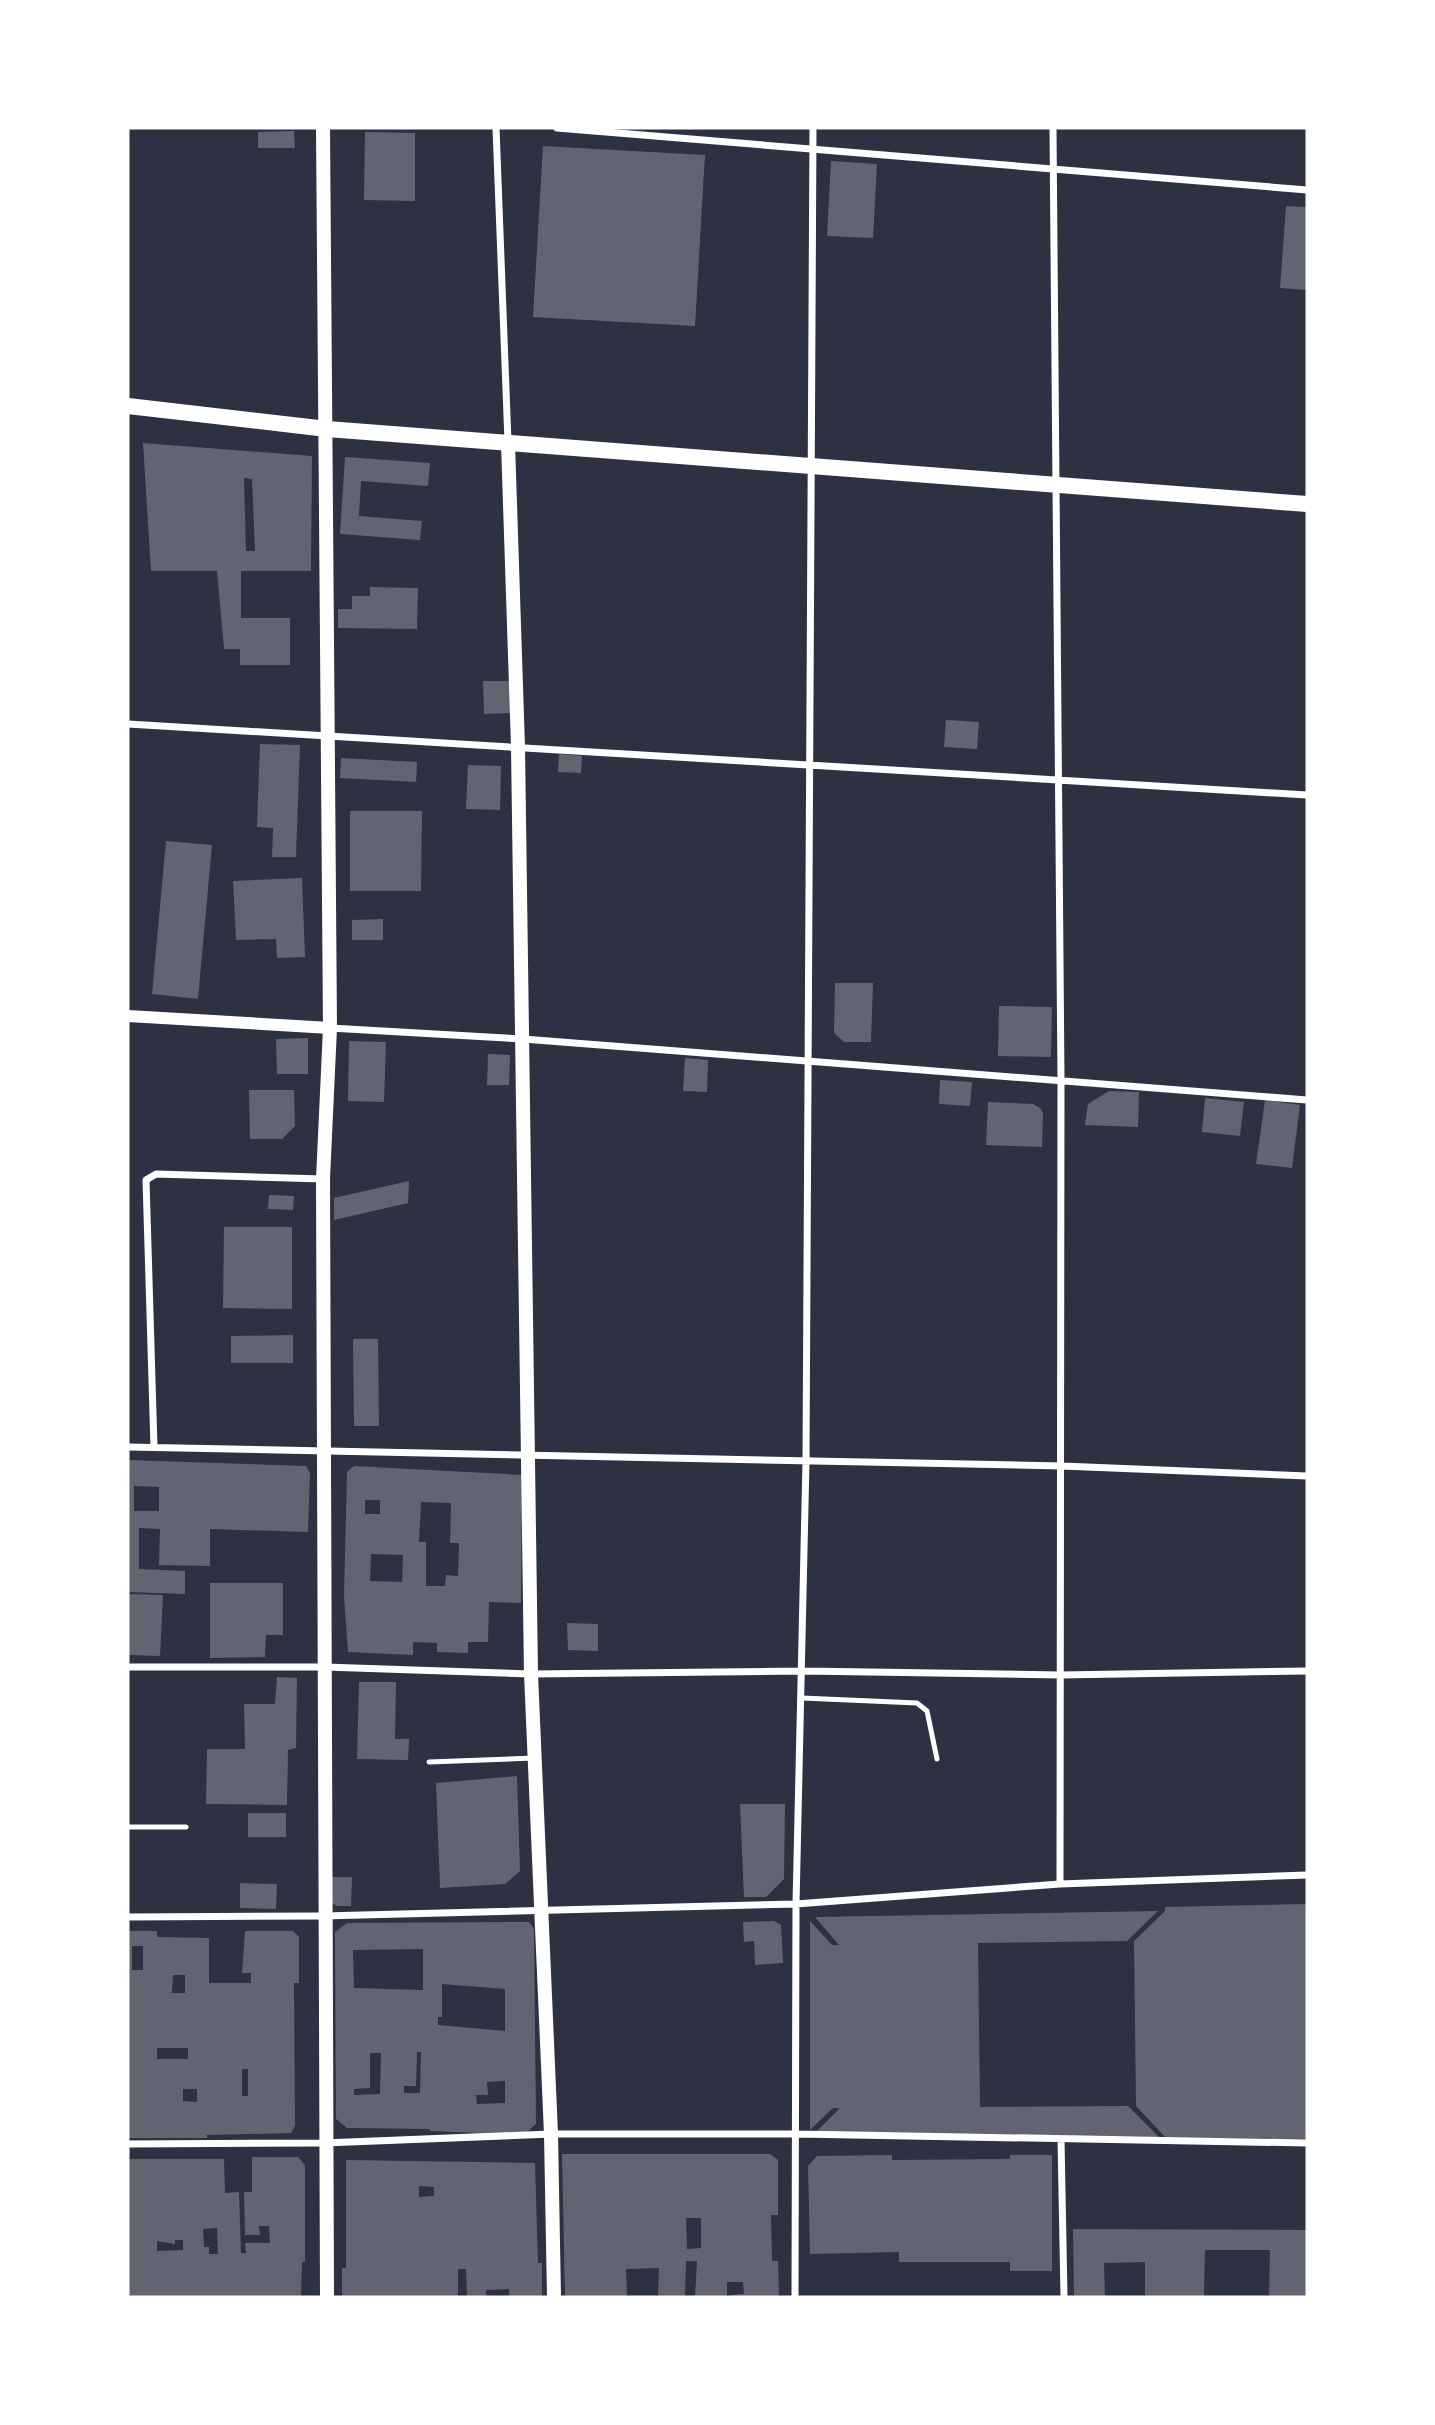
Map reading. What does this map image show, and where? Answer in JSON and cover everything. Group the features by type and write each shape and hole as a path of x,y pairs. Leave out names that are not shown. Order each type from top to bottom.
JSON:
{"main road":[{"path":"323,128 330,1028 323,1179 326,1450 323,1916 327,2297"},
{"path":"128,406 327,429 1307,504"},
{"path":"508,443 518,747 531,1674 551,2134 554,2297"}],"street":[{"path":"496,128 508,443"},
{"path":"557,128 1307,190"},
{"path":"795,2297 796,1904 806,1461 813,128"},
{"path":"1053,128 1061,1079 1060,1884"},
{"path":"128,724 1307,795"},
{"path":"128,1016 808,1060 1307,1100"},
{"path":"154,1447 146,1180 156,1174 323,1179"},
{"path":"128,1447 1062,1466 1307,1476"},
{"path":"128,1667 325,1668 531,1674 803,1671 1061,1675 1307,1671"},
{"path":"128,1917 323,1916 796,1904 1060,1884 1307,1875"},
{"path":"128,2144 324,2143 551,2134 797,2134 1307,2143"},
{"path":"1061,2139 1063,2297"}],"lane":[{"path":"802,1698 918,1703 928,1711 937,1759"},
{"path":"429,1762 534,1758"},
{"path":"128,1827 186,1827"}],"building":[{"path":"294,131 295,148 258,148 258,132"},
{"path":"365,132 415,133 415,201 364,200"},
{"path":"543,146 705,155 695,326 533,317"},
{"path":"831,161 877,164 873,238 827,236"},
{"path":"1286,206 1307,207 1307,290 1280,288"},
{"path":"143,443 312,456 311,571 241,571 241,618 290,618 290,665 240,665 240,649 224,649 217,571 151,571","holes":["244,478 252,479 255,551 246,551"]},
{"path":"345,457 430,463 428,486 361,481 359,516 422,521 420,540 340,534"},
{"path":"370,587 418,588 417,629 338,628 338,609 352,609 352,596 370,596"},
{"path":"483,681 510,681 510,713 484,714"},
{"path":"946,720 979,722 977,749 944,747"},
{"path":"260,744 300,745 296,857 272,857 273,828 257,827"},
{"path":"559,754 582,756 581,773 558,772"},
{"path":"341,758 417,762 416,782 340,778"},
{"path":"468,765 501,766 500,810 466,809"},
{"path":"350,811 422,811 421,891 350,891"},
{"path":"166,841 212,845 198,999 152,994"},
{"path":"302,878 305,957 277,958 276,939 236,940 233,881"},
{"path":"383,919 383,940 352,940 352,920"},
{"path":"835,983 873,983 871,1042 844,1042 834,1033"},
{"path":"999,1006 1052,1007 1051,1057 998,1056"},
{"path":"308,1038 308,1074 277,1074 276,1039"},
{"path":"349,1041 386,1042 384,1102 348,1101"},
{"path":"488,1054 510,1055 509,1085 487,1085"},
{"path":"685,1058 708,1060 707,1092 683,1091"},
{"path":"940,1080 972,1082 970,1106 939,1104"},
{"path":"249,1090 294,1090 295,1126 282,1139 250,1139"},
{"path":"1109,1091 1139,1092 1138,1127 1085,1125 1088,1104"},
{"path":"1205,1098 1244,1102 1240,1136 1202,1132"},
{"path":"1265,1100 1300,1105 1292,1168 1256,1164"},
{"path":"988,1102 1033,1104 1040,1108 1043,1113 1042,1147 986,1145"},
{"path":"409,1181 408,1203 334,1220 334,1198"},
{"path":"269,1195 294,1196 293,1210 268,1209"},
{"path":"224,1227 292,1227 292,1309 223,1308"},
{"path":"293,1335 293,1363 231,1363 231,1336"},
{"path":"353,1339 378,1339 379,1426 354,1426"},
{"path":"128,1460 306,1466 310,1473 308,1532 210,1529 210,1566 159,1565 160,1529 139,1528 139,1569 185,1571 185,1594 128,1592","holes":["134,1486 159,1487 159,1511 134,1511"]},
{"path":"354,1466 522,1475 521,1603 489,1602 488,1642 468,1642 468,1653 437,1652 437,1643 413,1642 413,1655 348,1652 344,1597 347,1472","holes":["365,1500 380,1500 380,1514 365,1514","421,1502 451,1503 450,1543 459,1543 458,1576 446,1575 445,1586 426,1586 426,1542 419,1542","371,1554 403,1555 402,1582 370,1581"]},
{"path":"210,1583 283,1583 283,1635 266,1635 265,1657 210,1658"},
{"path":"128,1594 163,1595 160,1656 128,1655"},
{"path":"567,1623 598,1624 598,1651 568,1650"},
{"path":"277,1677 297,1678 296,1748 288,1750 287,1805 206,1804 207,1749 245,1749 244,1704 275,1704"},
{"path":"359,1682 396,1682 395,1739 409,1739 408,1760 357,1759"},
{"path":"517,1776 520,1871 505,1884 440,1888 436,1783"},
{"path":"740,1804 785,1804 784,1879 766,1897 744,1897"},
{"path":"248,1813 286,1813 286,1837 248,1837"},
{"path":"329,1877 352,1877 351,1906 337,1906 328,1901"},
{"path":"240,1883 277,1884 276,1909 240,1908"},
{"path":"1307,1904 1307,2139 1166,2138 1136,2106 1134,1941 1165,1911 1165,1907"},
{"path":"1158,1911 1127,1941 978,1943 980,2107 1128,2106 1159,2137 814,2134 840,2108 833,2108 810,2130 810,1921 832,1945 839,1945 815,1917"},
{"path":"774,1921 781,1925 783,1963 755,1965 754,1941 744,1942 743,1922"},
{"path":"529,1922 534,1929 536,2124 527,2132 478,2133 430,2129 347,2128 336,2119 335,1932 347,1923","holes":["423,1949 423,1990 354,1988 353,1950","442,1984 505,1989 505,2031 438,2025 438,2017 442,2017","417,2052 421,2052 420,2093 404,2093 404,2086 416,2086","370,2053 381,2053 380,2094 354,2095 354,2089 370,2088","505,2081 505,2103 477,2104 476,2095 488,2095 487,2082"]},
{"path":"128,1931 157,1931 157,1937 209,1938 209,1983 251,1983 251,1973 242,1973 245,1931 293,1931 299,1937 299,1983 294,1983 295,2126 291,2133 207,2135 207,2138 128,2138","holes":["132,1946 143,1946 143,1970 132,1970","173,1975 185,1975 185,1993 172,1993","157,2048 188,2048 188,2059 157,2059","242,2069 248,2069 248,2096 242,2096","183,2089 197,2089 197,2102 183,2101"]},
{"path":"562,2154 770,2154 778,2160 778,2215 771,2215 772,2261 778,2261 779,2297 732,2297 744,2294 743,2282 727,2282 727,2297 695,2297 697,2261 686,2261 685,2297 658,2297 659,2268 626,2269 627,2297 565,2297","holes":["686,2218 701,2218 701,2248 687,2249"]},
{"path":"892,2155 892,2160 1010,2159 1010,2155 1052,2155 1052,2271 1010,2271 1010,2262 899,2262 899,2252 810,2254 808,2166 817,2156"},
{"path":"252,2157 298,2157 305,2165 305,2262 302,2262 301,2297 128,2297 128,2159 224,2159 225,2193 239,2192 241,2253 246,2253 245,2243 270,2243 269,2226 259,2226 260,2235 245,2235 244,2192 252,2192","holes":["217,2228 218,2254 209,2254 209,2247 204,2247 203,2229","175,2240 183,2240 183,2250 157,2251 157,2241 175,2244"]},
{"path":"346,2160 535,2163 538,2263 542,2263 542,2297 509,2297 509,2289 486,2290 486,2297 467,2297 466,2269 458,2269 458,2297 342,2297 342,2268 346,2268","holes":["419,2186 434,2187 434,2196 419,2197"]},
{"path":"1073,2229 1307,2230 1307,2297 1269,2297 1270,2250 1205,2250 1204,2297 1145,2297 1145,2262 1104,2263 1105,2297 1074,2297"}]}
